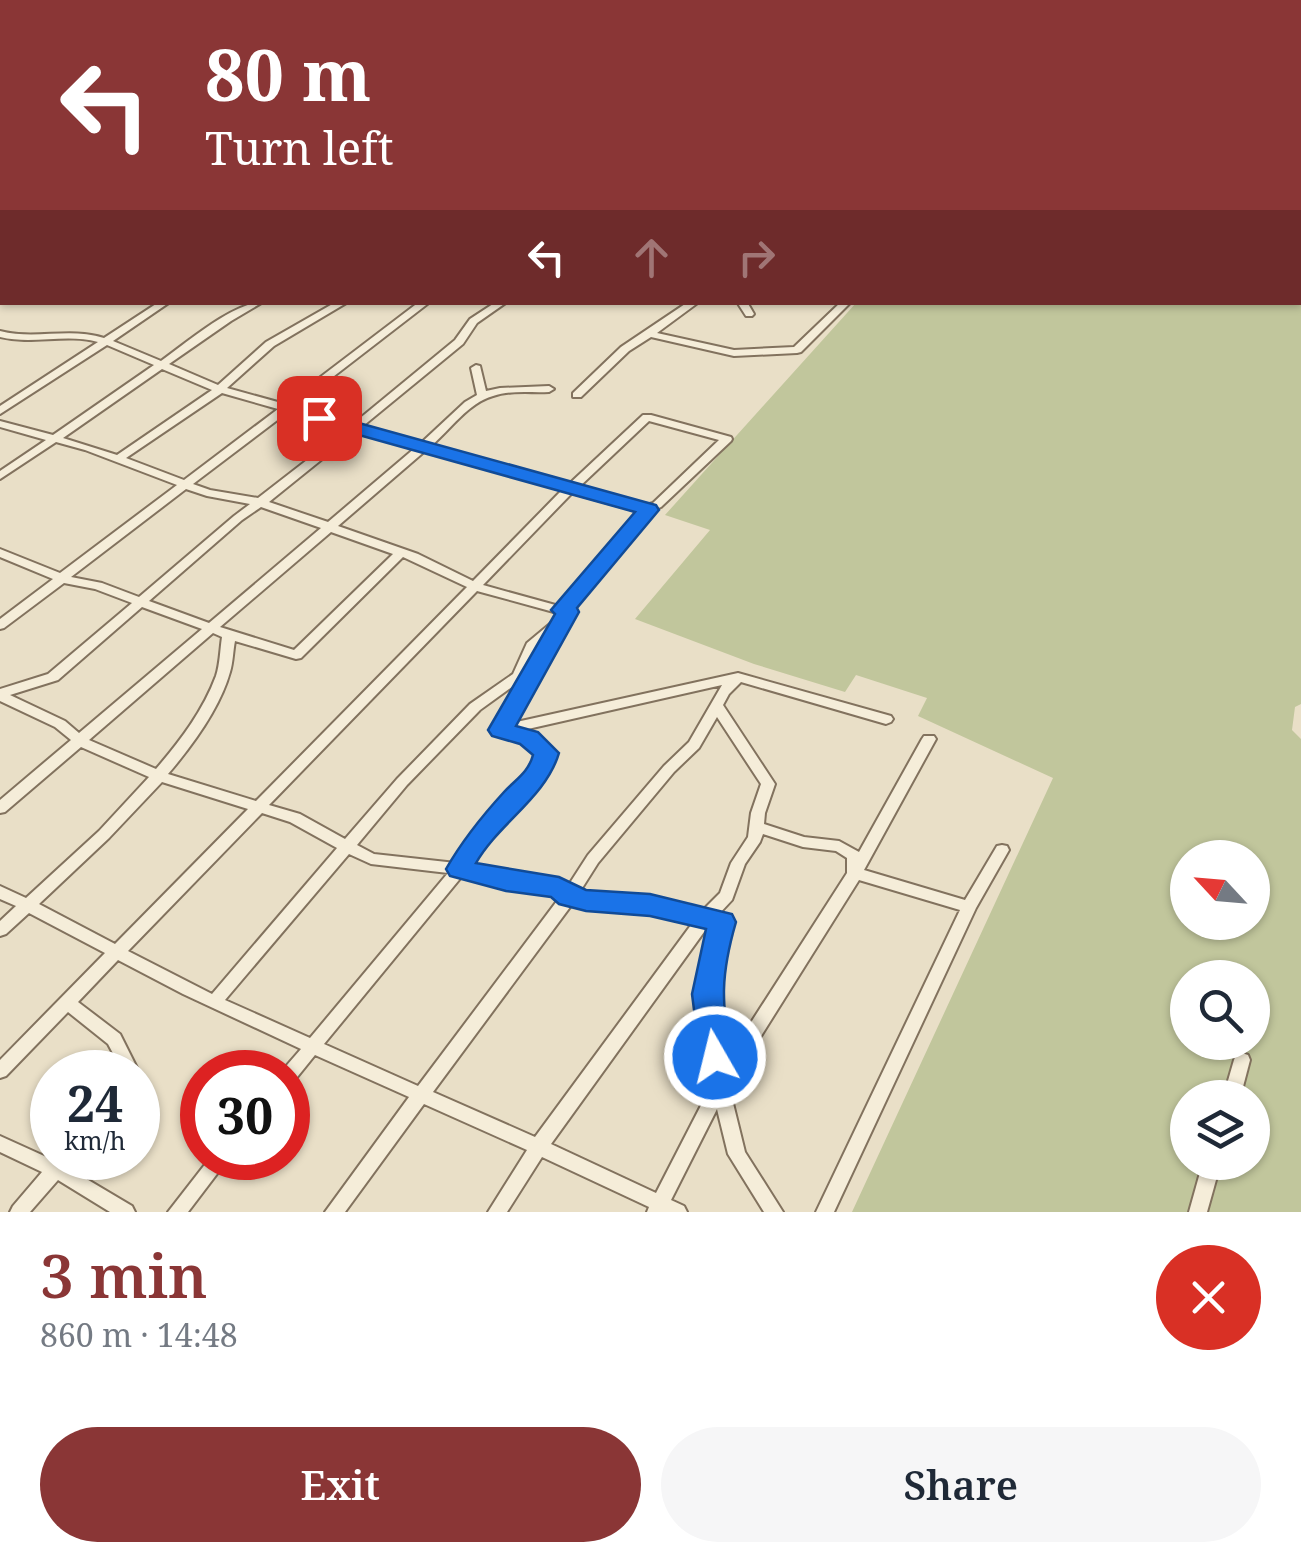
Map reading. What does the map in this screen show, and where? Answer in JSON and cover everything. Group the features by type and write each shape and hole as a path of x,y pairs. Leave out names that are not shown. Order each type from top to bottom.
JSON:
{"street":[{"path":"0,412 161,305"},
{"path":"0,476 254,305"},
{"path":"118,459 220,389 270,344 339,305"},
{"path":"0,625 422,305"},
{"path":"0,695 53,677 258,502 460,342 473,321 498,305"},
{"path":"578,395 625,349 691,305"},
{"path":"744,305 749,314"},
{"path":"649,334 734,353 797,350 844,305"},
{"path":"0,334 50,340 82,337 139,354 162,369 220,389 648,510"},
{"path":"476,368 482,394"},
{"path":"0,808 82,742 482,394 498,389 549,389"},
{"path":"0,1071 570,490 647,417 727,439 648,510 532,646 519,676 475,708 347,845 214,1002"},
{"path":"0,424 118,459 181,485 258,502 478,587 565,610"},
{"path":"0,553 64,579 142,600 229,635 296,655 400,554"},
{"path":"501,730 565,610"},
{"path":"0,930 160,776 191,739 215,700 229,659 229,635"},
{"path":"501,730 738,677 886,719"},
{"path":"334,1212 593,859 669,769 694,746 724,691 738,677"},
{"path":"0,695 60,724 82,742 160,776 296,818 358,854 388,864 460,869 506,881 559,887 569,896 650,905 722,922 706,994 720,1086 737,1154 774,1212"},
{"path":"497,1212 537,1149 706,917 727,896 738,863 757,827 768,784 717,707"},
{"path":"309,1050 460,869 471,848 540,773 546,753 529,738 501,730"},
{"path":"658,1208 720,1086 855,874 929,739"},
{"path":"757,827 802,842 839,846 854,856 855,874"},
{"path":"825,1212 969,907 1002,850"},
{"path":"855,874 969,907"},
{"path":"0,892 214,1002 423,1092 658,1208 678,1212"},
{"path":"68,1003 114,1039 121,1050"},
{"path":"1236,1080 1242,1060"},
{"path":"0,1144 30,1154"},
{"path":"19,1212 47,1180"},
{"path":"83,1180 126,1212"},
{"path":"177,1212 202,1180"},
{"path":"1198,1212 1207,1180"}],"green space":[{"path":"854,305 1301,305 1301,704 1295,707 1292,730 1301,739 1301,1212 852,1212 1053,778 918,716 927,698 856,675 845,692 754,664 635,619 710,530 665,515"}],"route":[{"path":"319,418 648,510 563,610 568,612 501,730 529,738 546,753 540,773 471,848 460,869 506,881 559,887 569,896 586,900 650,905 722,922 706,994 715,1057"}]}
